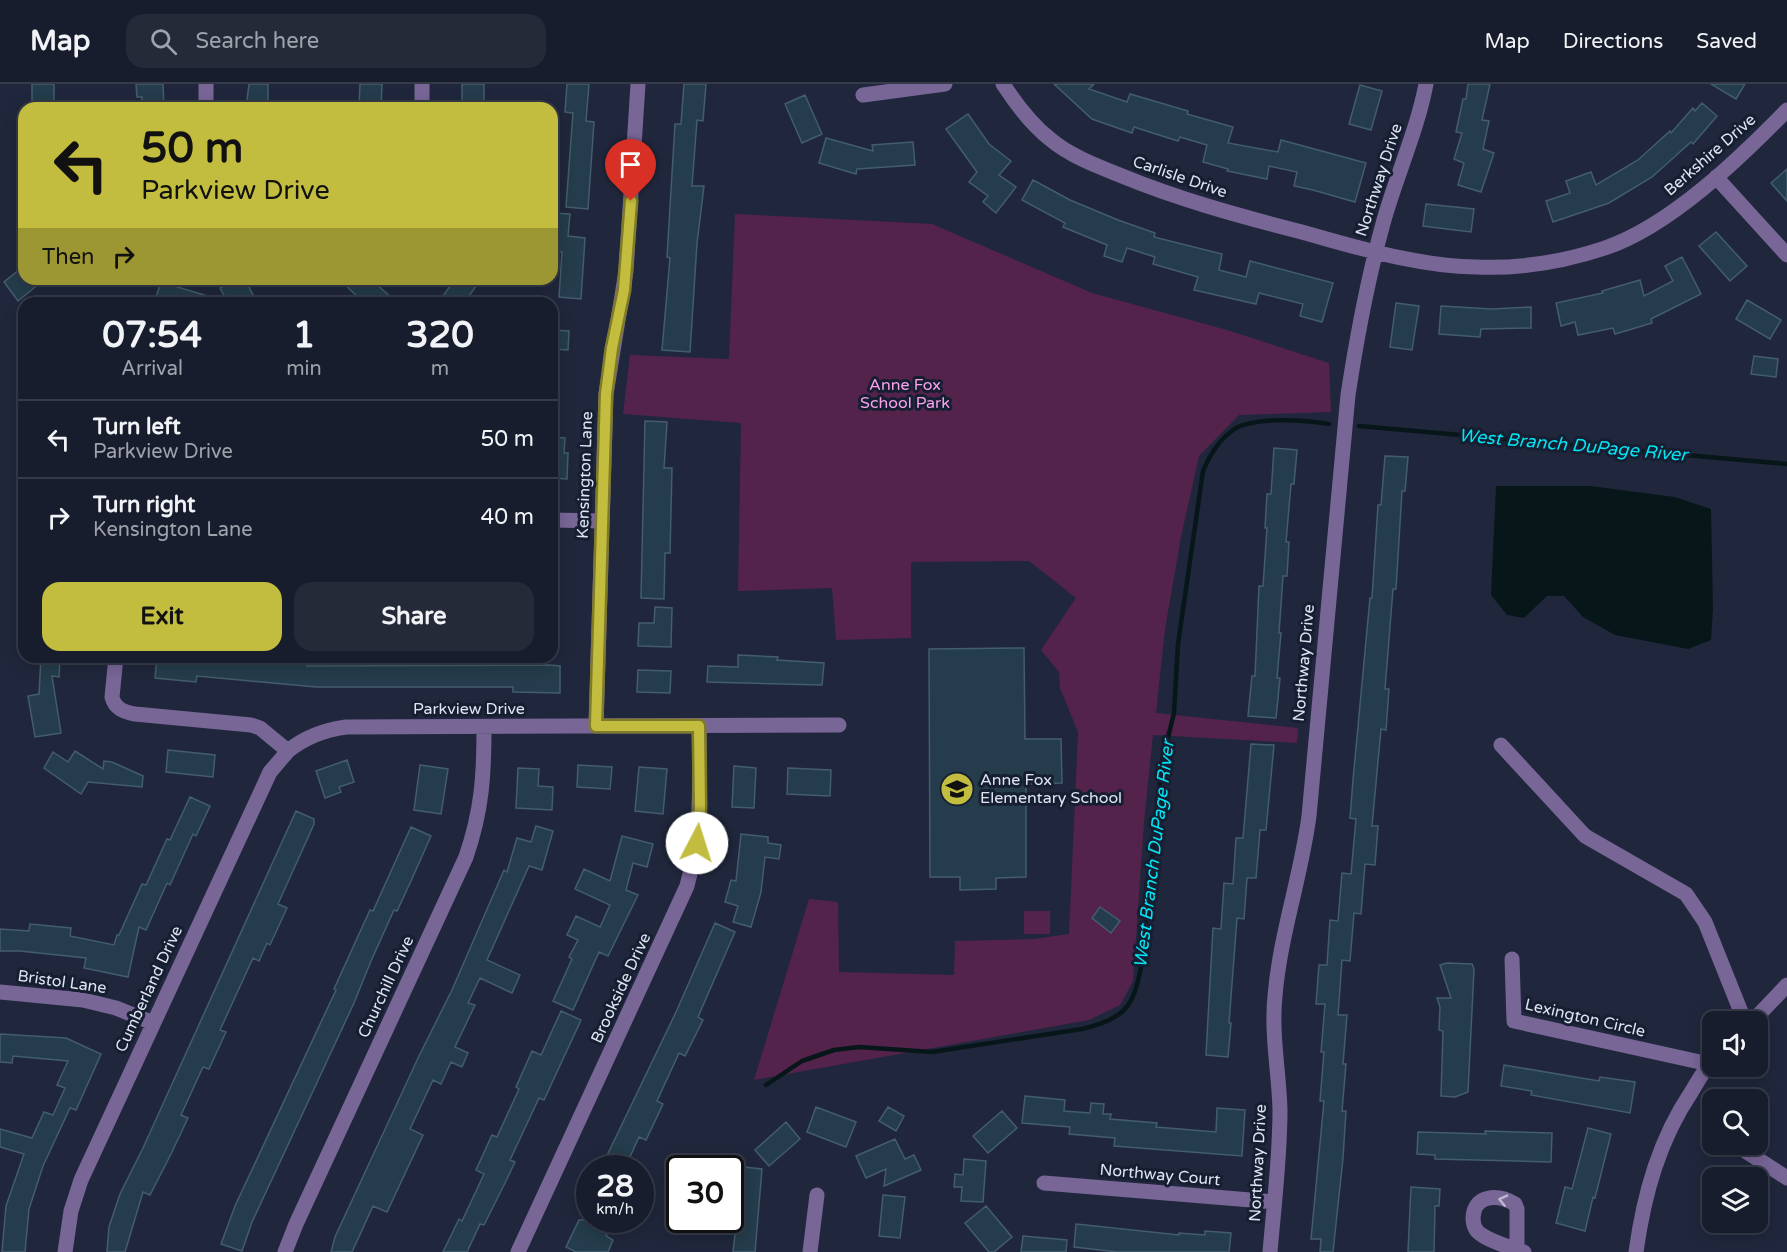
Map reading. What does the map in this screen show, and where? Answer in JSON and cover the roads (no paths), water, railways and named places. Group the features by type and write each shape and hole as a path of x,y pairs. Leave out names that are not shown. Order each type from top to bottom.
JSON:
{"street":[{"path":"206,84 206,102"},
{"path":"422,84 422,102"},
{"name":"Kensington Lane","path":"596,726 606,394 626,272 638,84"},
{"path":"863,94 945,84"},
{"name":"Carlisle Drive","path":"1003,84 1022,111 1050,140 1097,166 1153,189 1212,208 1375,252"},
{"name":"Northway Drive","path":"1270,1252 1280,1128 1274,1024 1277,970 1283,934 1302,865 1306,836 1346,416 1357,340 1375,252 1420,112 1426,84"},
{"name":"Berkshire Drive","path":"1375,252 1444,266 1509,267 1540,264 1606,247 1635,235 1671,212 1716,177 1787,110"},
{"path":"1716,177 1787,255"},
{"path":"558,520 601,521"},
{"path":"115,663 112,697 116,706 126,712 251,725 260,728 288,751"},
{"name":"Parkview Drive","path":"288,751 311,736 335,728 839,725"},
{"name":"Brookside Drive","path":"519,1252 687,886 699,823 699,726"},
{"name":"Churchill Drive","path":"285,1252 466,857 481,804 484,774 484,727"},
{"path":"1501,745 1585,836 1686,894 1705,922 1741,1011"},
{"name":"Cumberland Drive","path":"65,1252 71,1211 81,1180 270,772 282,755 288,751"},
{"name":"Lexington Circle","path":"1512,959 1514,1021 1702,1061"},
{"path":"1763,1011 1787,986"},
{"name":"Bristol Lane","path":"0,992 66,998 101,1004 153,1023"},
{"path":"1636,1252 1642,1211 1654,1165 1677,1113 1702,1076"},
{"path":"1751,1155 1787,1178"},
{"name":"Northway Court","path":"1044,1183 1274,1202"},
{"path":"810,1252 817,1195"}],"waterway":[{"name":"West Branch DuPage River","path":"766,1085 802,1061 834,1050 859,1047 932,1052 1082,1029 1108,1021 1124,1010 1134,993 1141,967 1162,762 1174,713 1178,644 1203,471 1219,444 1233,430 1242,426 1280,420 1329,424"},
{"name":"West Branch DuPage River","path":"1359,426 1787,464"}],"place":[{"name":"Anne Fox Elementary School","path":"957,789"}],"park label":[{"name":"Anne Fox School Park","path":"905,394"}]}
